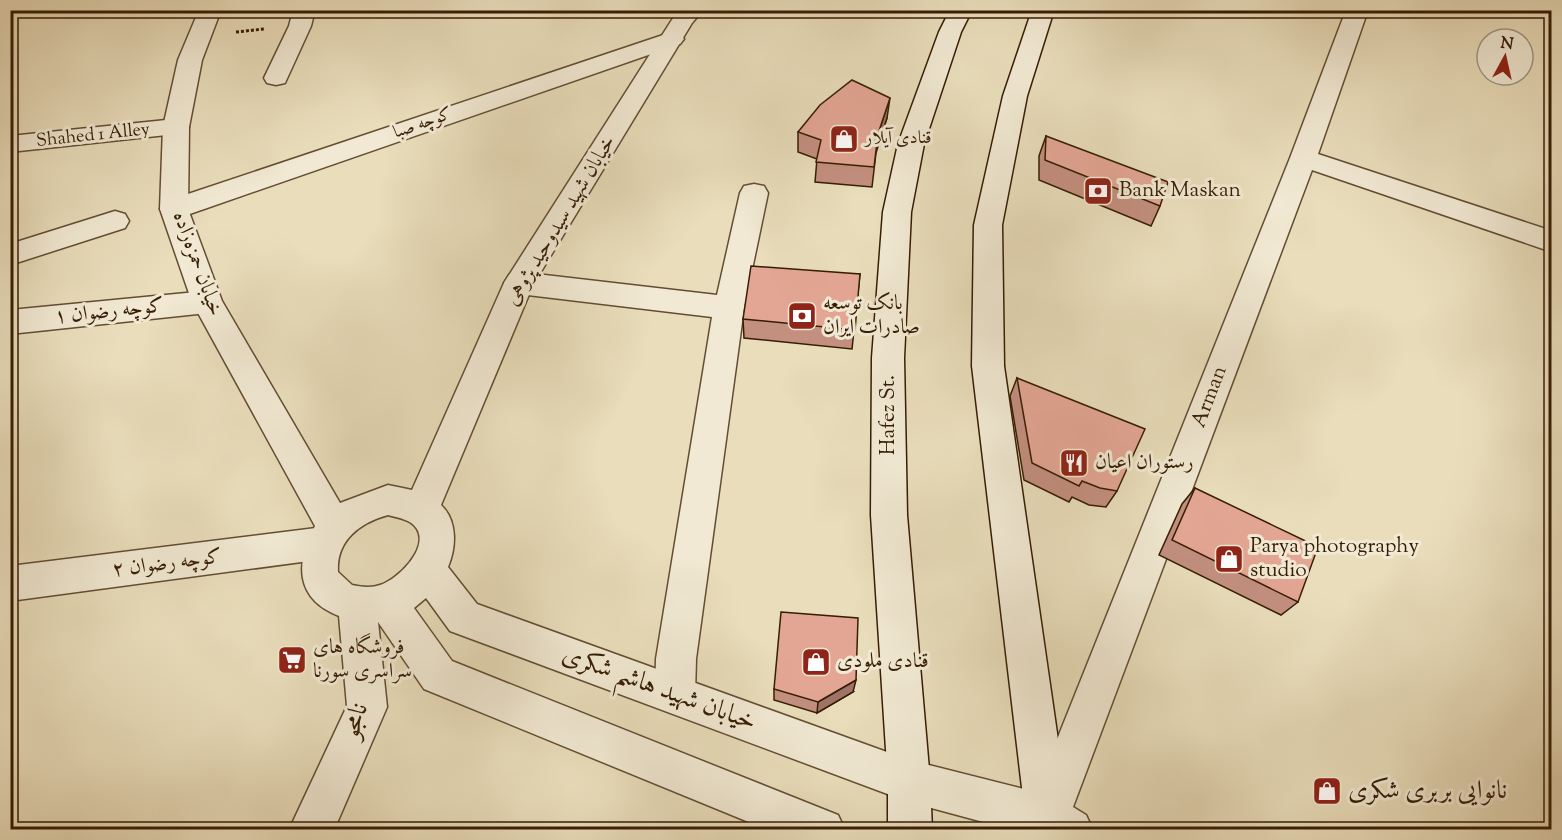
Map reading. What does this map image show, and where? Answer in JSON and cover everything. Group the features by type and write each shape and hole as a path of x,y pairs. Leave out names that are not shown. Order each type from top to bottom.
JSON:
{"street":[{"path":"10,11 16,10"},
{"name":"خیابان شهید سیدوحید پژوهی","path":"422,508 519,284 692,10"},
{"name":"Hafez St.","path":"910,830 909,781 889,515 888,358 897,212 911,144 950,32 961,10"},
{"path":"1043,10 1015,96 988,225 988,366 1045,826"},
{"name":"Arman","path":"1045,826 1303,158 1357,10"},
{"path":"276,78 302,18"},
{"name":"خیابان حمزه‌زاده","path":"205,23 190,60 176,127 174,209 207,302 330,536"},
{"name":"کوچه صبا","path":"174,209 672,39"},
{"name":"Shahed 1 Alley","path":"10,144 176,127"},
{"path":"1303,158 1551,242"},
{"path":"675,694 676,659 729,308 754,193"},
{"path":"10,255 115,221"},
{"path":"519,284 729,308"},
{"name":"کوچه رضوان ۱","path":"10,322 207,302"},
{"path":"407,501 422,508 434,520 438,535 436,553 428,571 413,587 371,603 340,601 327,591 320,576 320,568 330,536 350,515 378,502 407,501"},
{"name":"کوچه رضوان ۲","path":"10,584 330,536"},
{"name":"خیابان شهید هاشم شکری","path":"428,571 464,618 909,781 1045,826"},
{"path":"371,603 438,675 823,830"},
{"name":"نامجو","path":"311,830 367,707 371,603"}],"path":[{"path":"205,23 302,18"}],"building":[{"name":"قنادی آیلار","path":"852,80 890,98 878,134 874,167 816,162 821,140 798,132 820,105"},
{"path":"1046,136 1168,182 1160,206 1045,160"},
{"name":"بانک توسعه صادرات ایران","path":"751,266 860,274 855,330 743,319"},
{"name":"رستوران اعیان","path":"1017,378 1145,429 1117,491 1082,481 1079,486 1032,463"},
{"path":"1195,488 1318,547 1298,602 1172,540"},
{"name":"قنادی ملودی","path":"781,612 858,618 856,680 818,702 774,689"}],"place":[{"name":"قنادی آیلار","path":"844,139"},
{"name":"Bank Maskan","path":"1098,191"},
{"name":"بانک توسعه صادرات ایران","path":"802,316"},
{"name":"رستوران اعیان","path":"1074,463"},
{"name":"Parya photography studio","path":"1229,559"},
{"name":"فروشگاه های سراسری سورنا","path":"292,660"},
{"name":"قنادی ملودی","path":"816,662"},
{"name":"نانوایی بربری شکری","path":"1327,791"}]}
